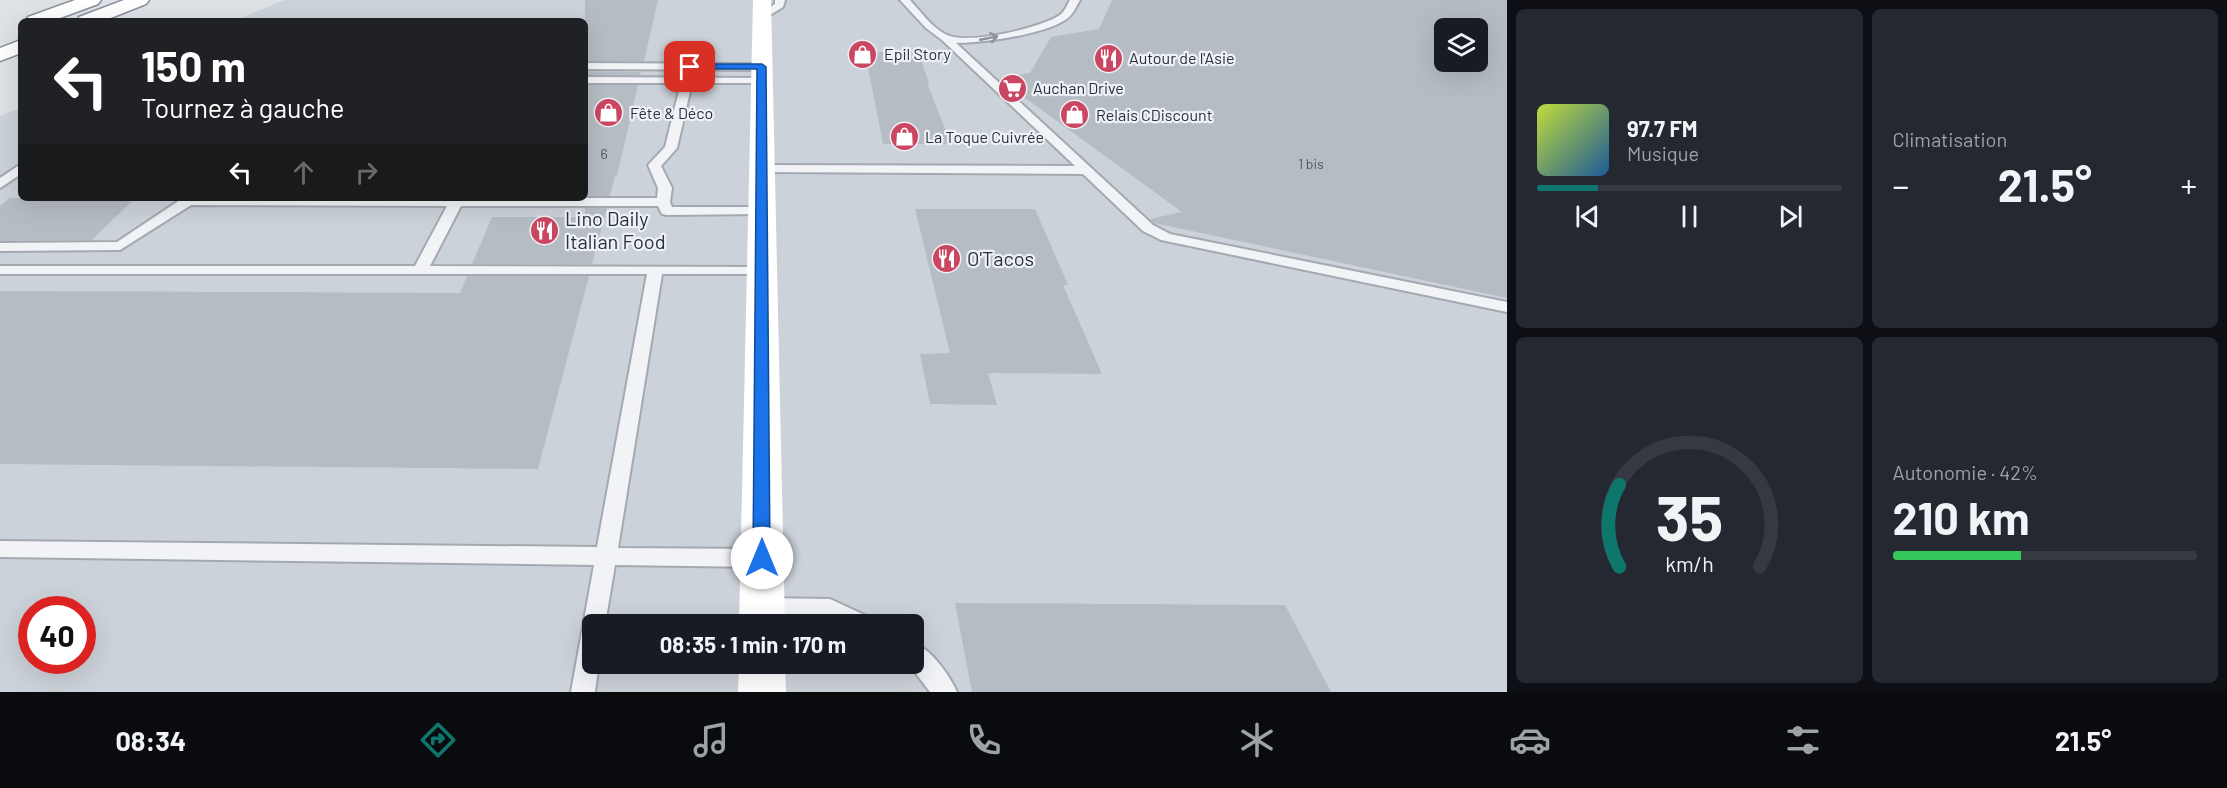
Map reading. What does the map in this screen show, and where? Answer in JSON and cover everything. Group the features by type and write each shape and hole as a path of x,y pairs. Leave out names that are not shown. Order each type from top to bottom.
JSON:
{"main road":[{"path":"43,18 92,0"},
{"path":"94,18 140,0"},
{"path":"762,8 762,614"},
{"path":"0,55 18,47"},
{"path":"762,674 762,692"}],"lane":[{"path":"762,8 780,5 780,0"},
{"path":"905,0 1148,228 1166,237 1507,307"},
{"path":"946,39 970,42 1036,27 1066,15 1075,0"},
{"path":"588,66 762,73"},
{"path":"588,80 687,80 762,73"},
{"path":"687,80 671,148 654,165 665,188 663,202 668,211 762,212"},
{"path":"762,169 1086,170"},
{"path":"0,184 18,170"},
{"path":"0,247 120,246 188,201"},
{"path":"421,269 457,201 663,202"},
{"path":"0,270 762,270"},
{"path":"596,614 655,271"},
{"path":"0,549 762,558"},
{"path":"781,614 830,609 840,614"},
{"path":"924,666 945,692"},
{"path":"583,692 586,674"}],"shaded area":[{"path":"284,0 1507,0 1507,692 0,692 0,116 18,109 18,201 588,201 588,18 241,18"}],"building":[{"path":"585,0 658,0 644,61 588,61 588,18 585,18"},
{"path":"1112,0 1507,0 1507,298 1154,223 1150,219 1182,212 999,79 1030,73 1051,37 1099,29"},
{"path":"865,52 918,52 929,83 927,83 951,144 883,144"},
{"path":"588,71 641,72 640,75 588,75"},
{"path":"588,85 638,85 617,176 615,176 610,196 588,196"},
{"path":"10,198 18,198 18,201 132,201 92,240 0,241 0,206"},
{"path":"585,208 607,208 592,264 472,264 492,217 585,217"},
{"path":"915,209 1035,209 1068,285 1063,285 1102,374 988,373 997,405 930,404 920,354 950,353"},
{"path":"467,276 589,276 538,469 0,464 0,291 460,293"},
{"path":"955,603 1285,605 1331,692 972,692"}],"place":[{"name":"Epil Story","path":"863,54"},
{"name":"Autour de l'Asie","path":"1108,58"},
{"name":"Auchan Drive","path":"1012,88"},
{"name":"Fête & Déco","path":"609,113"},
{"name":"Relais CDiscount","path":"1075,115"},
{"name":"La Toque Cuivrée","path":"904,137"},
{"name":"Lino Daily Italian Food","path":"544,230"},
{"name":"O'Tacos","path":"946,259"}],"route":[{"path":"690,67 762,67 762,558"}]}
